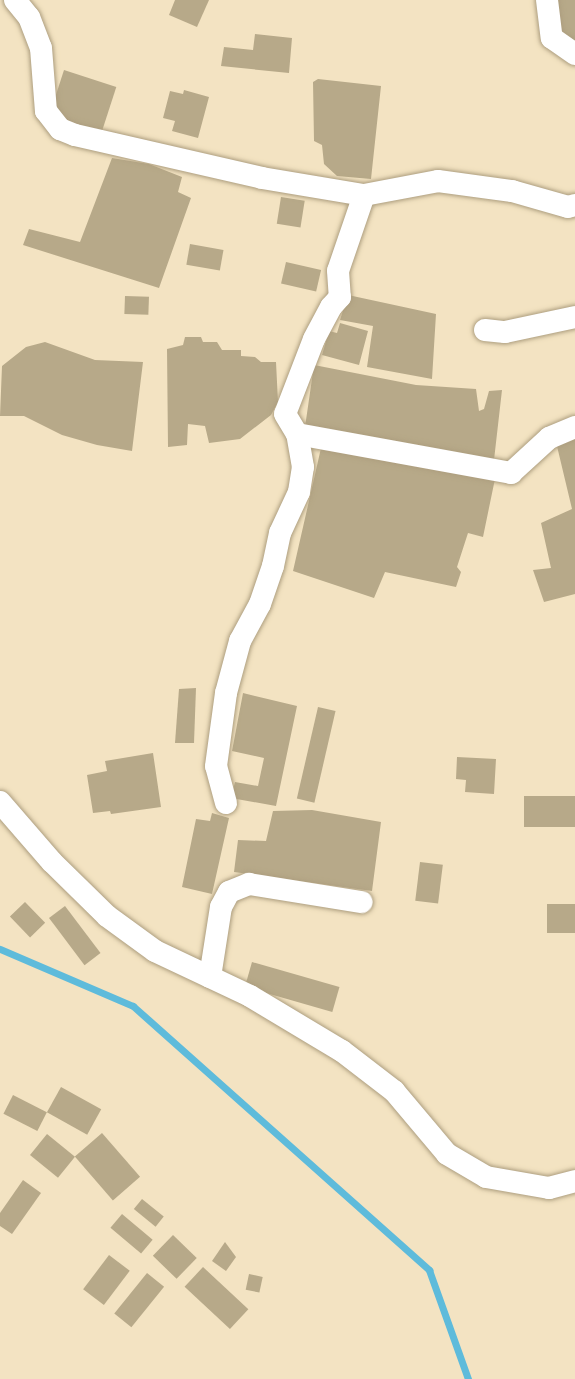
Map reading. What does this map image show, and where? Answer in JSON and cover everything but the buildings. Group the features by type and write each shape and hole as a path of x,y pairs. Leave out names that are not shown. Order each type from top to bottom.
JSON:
{"street":[{"path":"15,0 29,17 41,48 46,111 60,129 75,135 262,178 364,195 438,181 512,191 568,207 575,205"},
{"path":"547,0 552,38 575,54"},
{"path":"226,803 216,766 226,693 240,641 260,604 273,566 280,533 298,492 303,467 297,434 285,414 314,339 331,307 340,297 338,272 364,195"},
{"path":"485,330 505,332 575,317"},
{"path":"297,434 511,473 549,438 575,427"},
{"path":"0,802 52,862 106,916 155,951 250,996 342,1051 394,1091 447,1154 486,1177 549,1188 575,1181"},
{"path":"210,977 221,907 229,891 249,884 362,902"}],"waterway":[{"path":"0,949 133,1006 429,1270 468,1379"}]}
